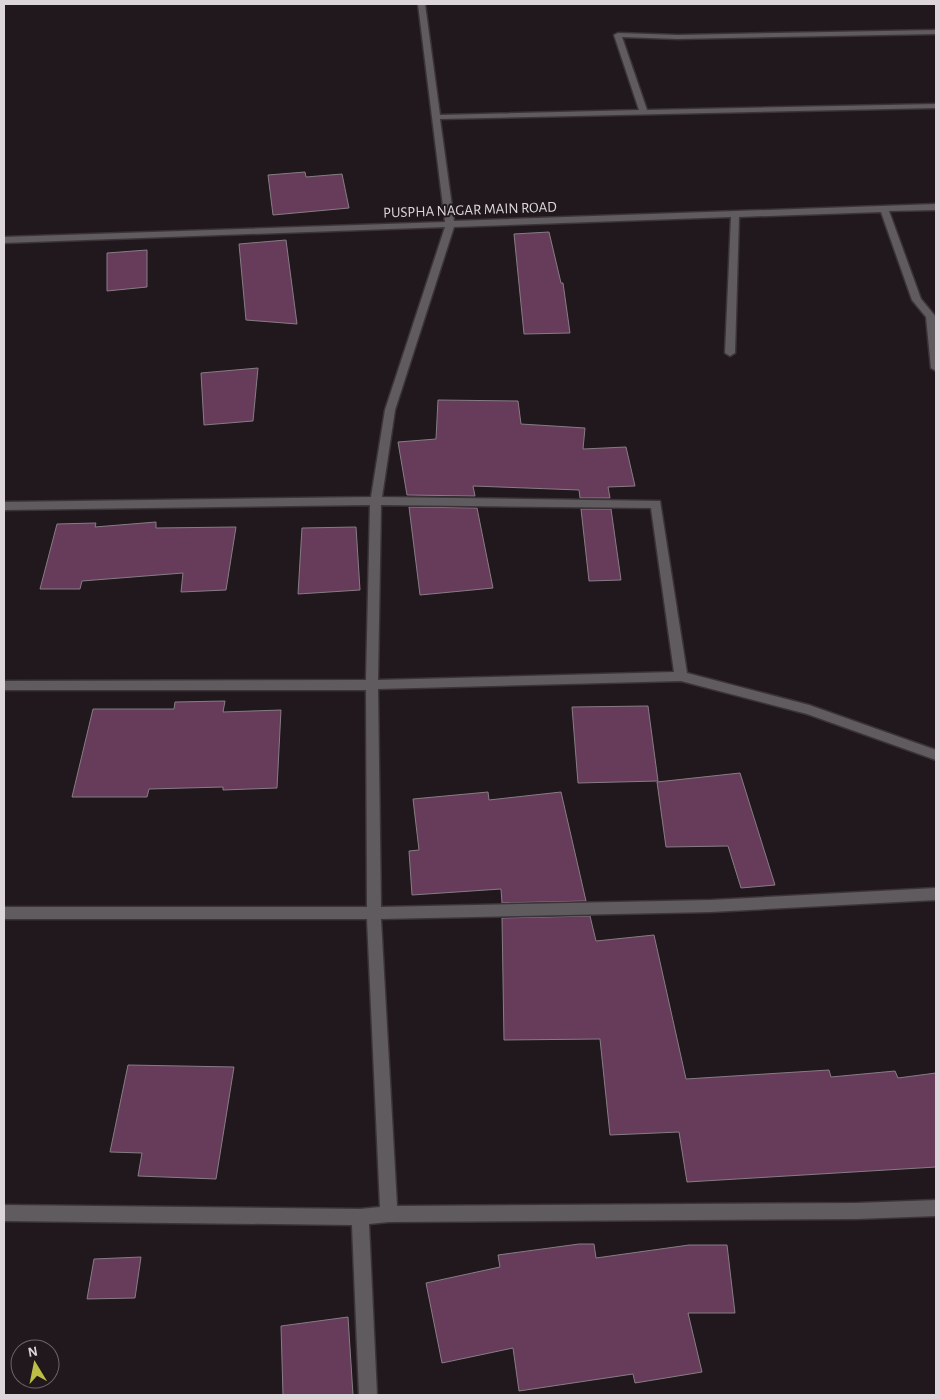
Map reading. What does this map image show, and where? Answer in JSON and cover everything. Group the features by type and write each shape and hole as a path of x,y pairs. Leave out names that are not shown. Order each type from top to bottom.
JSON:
{"street":[{"path":"389,1214 374,913 372,685 376,501 390,410 450,224 421,4"},
{"path":"644,112 618,35 678,37 936,32"},
{"path":"437,117 936,106"},
{"name":"PUSPHA NAGAR MAIN ROAD","path":"4,240 936,207"},
{"path":"884,209 917,300 934,317 936,368"},
{"path":"730,353 736,218 733,214"},
{"path":"4,506 376,501 656,504 681,676"},
{"path":"4,685 372,685 681,676 809,710 936,755"},
{"path":"4,914 374,913 711,906 936,894"},
{"path":"4,1213 360,1217 389,1214 857,1211 936,1208"},
{"path":"360,1217 368,1395"}],"building":[{"path":"305,172 306,177 342,174 349,208 273,215 268,175"},
{"path":"549,232 561,283 563,283 570,333 524,334 514,234"},
{"path":"286,240 297,324 246,320 239,244"},
{"path":"147,250 147,287 107,291 107,253"},
{"path":"258,368 253,421 204,425 201,373"},
{"path":"438,400 518,401 521,424 585,428 583,449 626,447 635,486 608,487 610,498 580,498 579,490 473,486 475,496 407,495 398,442 436,439"},
{"path":"409,507 477,508 493,588 420,595"},
{"path":"581,509 611,509 621,580 589,581"},
{"path":"156,522 156,528 236,527 226,590 181,592 183,573 82,581 80,589 40,589 57,524 96,523 95,527"},
{"path":"356,527 360,590 298,594 302,528"},
{"path":"225,701 223,712 281,710 277,788 223,790 223,787 149,789 147,797 72,797 93,709 174,709 175,702"},
{"path":"648,706 658,781 578,783 572,707"},
{"path":"740,773 775,885 741,888 728,846 666,847 657,782"},
{"path":"488,792 489,800 561,792 586,901 502,903 501,889 412,895 409,851 419,850 413,799"},
{"path":"590,916 596,941 654,935 686,1079 829,1070 831,1077 895,1071 898,1078 936,1073 936,1167 687,1182 679,1132 610,1135 600,1039 504,1040 502,918"},
{"path":"128,1065 234,1067 216,1179 138,1176 142,1153 110,1152"},
{"path":"579,1244 594,1244 596,1258 689,1245 727,1245 735,1313 688,1313 702,1372 635,1383 633,1374 519,1391 513,1348 442,1363 426,1283 500,1267 498,1255"},
{"path":"141,1257 135,1298 87,1299 94,1259"},
{"path":"348,1317 353,1395 283,1395 281,1326"}]}
